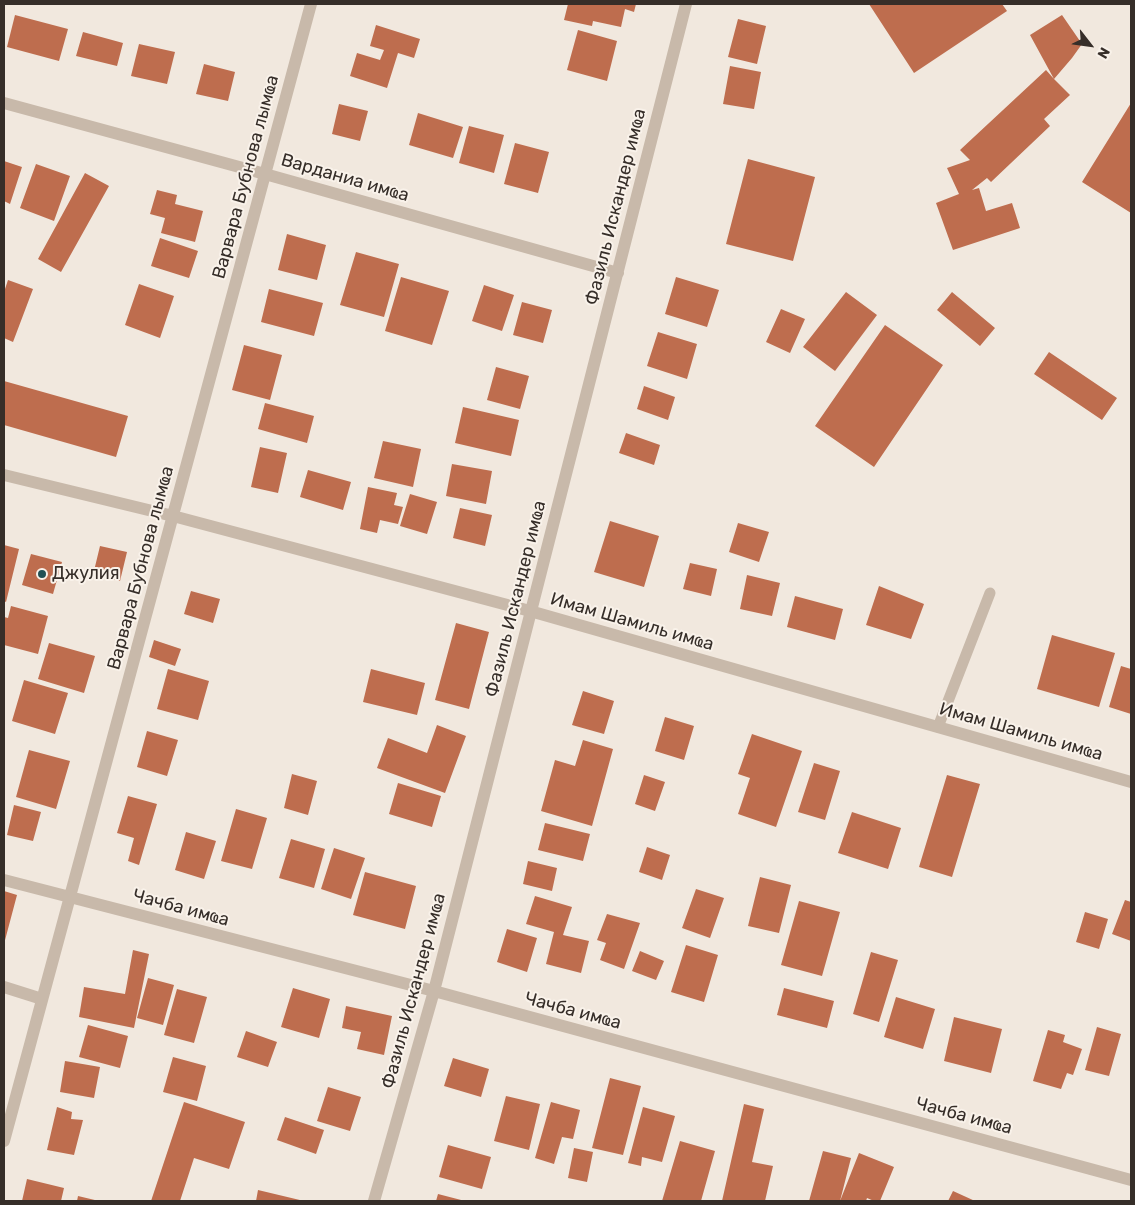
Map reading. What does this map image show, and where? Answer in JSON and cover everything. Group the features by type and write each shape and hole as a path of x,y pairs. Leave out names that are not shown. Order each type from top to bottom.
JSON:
{"street":[{"name":"Варвара Бубнова лымҩа","path":"4,1141 311,4"},
{"name":"Фазиль Искандер имҩа","path":"374,1201 434,991 686,4"},
{"name":"Варданиа имҩа","path":"4,103 618,273"},
{"name":"Имам Шамиль имҩа","path":"4,476 173,516 530,611 1131,782"},
{"name":"Чачба имҩа","path":"4,880 434,991 1131,1180"},
{"path":"4,987 42,999"}],"lane":[{"path":"938,727 990,593"}],"building":[{"path":"568,4 636,4 634,12 625,9 621,27 593,21 592,26 564,20"},
{"path":"869,4 1002,4 1007,11 914,73"},
{"path":"15,15 68,29 59,61 7,47"},
{"path":"1062,15 1082,44 1054,79 1030,35"},
{"path":"738,19 766,26 757,64 728,57"},
{"path":"376,25 420,39 414,58 398,53 387,88 350,76 357,53 380,60 384,50 370,46"},
{"path":"578,30 617,41 607,81 567,70"},
{"path":"83,32 123,43 117,66 76,56"},
{"path":"139,44 175,52 167,84 131,76"},
{"path":"204,64 235,72 228,101 196,94"},
{"path":"730,66 761,72 754,109 723,104"},
{"path":"1046,70 1070,95 1044,119 1050,126 991,182 987,178 972,190 979,188 986,211 1012,203 1020,228 953,250 936,203 959,194 947,168 970,160 960,150"},
{"path":"1131,103 1131,213 1082,182"},
{"path":"339,104 368,111 360,141 332,134"},
{"path":"418,113 463,127 453,158 409,145"},
{"path":"469,126 504,135 494,173 459,163"},
{"path":"515,143 549,152 538,193 504,184"},
{"path":"748,159 815,177 793,261 726,244"},
{"path":"4,161 22,167 10,204 4,201"},
{"path":"36,164 70,176 54,221 20,208"},
{"path":"85,173 109,186 61,272 38,259"},
{"path":"157,190 177,195 175,204 203,211 195,242 161,233 165,218 150,214"},
{"path":"287,234 326,245 317,280 278,270"},
{"path":"160,238 198,251 189,278 151,266"},
{"path":"356,252 399,264 384,317 340,305"},
{"path":"401,277 449,291 432,345 385,331"},
{"path":"676,277 719,290 707,327 665,314"},
{"path":"8,280 33,289 13,342 4,338 4,292"},
{"path":"139,284 174,296 160,338 125,325"},
{"path":"484,285 514,295 502,331 472,321"},
{"path":"269,289 323,303 314,336 261,322"},
{"path":"846,292 877,315 835,371 803,347"},
{"path":"952,292 995,328 980,346 937,310"},
{"path":"522,302 552,310 543,343 513,335"},
{"path":"781,309 805,319 790,353 766,342"},
{"path":"885,325 943,365 874,467 815,426"},
{"path":"658,332 697,344 687,379 647,366"},
{"path":"244,345 282,355 270,400 232,390"},
{"path":"1049,352 1117,398 1102,420 1034,374"},
{"path":"496,367 529,376 520,409 487,400"},
{"path":"4,381 128,416 116,457 4,425"},
{"path":"644,386 675,397 668,420 637,409"},
{"path":"265,403 314,416 307,443 258,429"},
{"path":"463,407 519,420 511,456 455,443"},
{"path":"626,433 660,445 654,465 619,453"},
{"path":"383,441 421,449 413,487 374,478"},
{"path":"260,447 287,453 278,493 251,487"},
{"path":"452,464 492,471 486,504 446,496"},
{"path":"308,470 351,482 343,510 300,497"},
{"path":"368,487 397,493 394,505 403,507 398,524 380,520 377,533 360,529"},
{"path":"410,494 437,502 427,534 400,526"},
{"path":"460,508 492,515 485,546 453,538"},
{"path":"610,521 659,536 644,587 594,572"},
{"path":"738,523 769,532 759,562 729,552"},
{"path":"4,545 19,549 6,602 4,601"},
{"path":"100,546 127,552 120,581 93,575"},
{"name":"Джулия","path":"31,554 62,562 53,594 22,585"},
{"path":"690,563 717,569 711,596 683,589"},
{"path":"747,575 780,583 772,616 740,609"},
{"path":"879,586 924,604 911,639 866,625"},
{"path":"191,591 220,599 213,623 184,614"},
{"path":"795,596 843,609 835,640 787,627"},
{"path":"11,606 48,616 38,654 4,645 4,617 8,618"},
{"path":"456,623 489,632 469,709 435,700"},
{"path":"1052,635 1115,653 1099,707 1037,689"},
{"path":"154,640 181,649 175,666 149,657"},
{"path":"49,643 95,656 84,693 38,679"},
{"path":"1121,666 1131,669 1131,714 1109,707"},
{"path":"168,669 209,681 198,720 157,709"},
{"path":"371,669 425,683 417,715 363,702"},
{"path":"24,680 68,693 55,734 12,721"},
{"path":"583,691 614,701 604,734 572,725"},
{"path":"665,717 694,726 684,760 655,751"},
{"path":"437,725 466,736 445,793 377,768 388,738 427,753"},
{"path":"147,731 178,740 167,776 137,767"},
{"path":"752,734 802,751 776,827 738,814 750,778 738,774"},
{"path":"583,740 613,749 592,826 541,811 555,760 575,766"},
{"path":"29,750 70,761 56,809 16,797"},
{"path":"814,763 840,771 825,820 798,812"},
{"path":"292,774 317,781 308,815 284,808"},
{"path":"644,775 665,782 655,811 635,804"},
{"path":"947,775 980,784 952,877 919,867"},
{"path":"398,783 441,796 432,827 389,814"},
{"path":"128,796 157,804 139,865 128,861 134,838 117,833"},
{"path":"14,805 41,812 33,841 7,835"},
{"path":"236,809 267,818 252,869 221,861"},
{"path":"852,812 901,828 888,869 838,853"},
{"path":"545,823 590,834 583,861 538,850"},
{"path":"186,832 216,841 204,879 175,870"},
{"path":"291,839 325,849 314,888 279,878"},
{"path":"647,847 670,855 662,880 639,872"},
{"path":"334,848 365,858 351,899 321,889"},
{"path":"528,861 557,868 552,891 523,884"},
{"path":"365,872 416,886 405,929 353,915"},
{"path":"760,877 791,885 779,933 748,926"},
{"path":"696,889 724,898 710,938 682,928"},
{"path":"4,891 17,895 4,944"},
{"path":"535,896 572,907 563,935 589,941 581,973 546,964 554,932 526,924"},
{"path":"1125,900 1131,902 1131,941 1112,934"},
{"path":"799,901 840,912 822,976 781,965"},
{"path":"1085,912 1108,919 1099,949 1076,942"},
{"path":"607,914 640,923 624,969 600,960 606,943 597,940"},
{"path":"507,929 537,938 527,972 497,962"},
{"path":"686,945 718,955 704,1002 671,992"},
{"path":"133,950 149,954 134,1028 79,1017 84,987 125,994"},
{"path":"640,951 664,961 656,980 632,971"},
{"path":"871,952 898,960 879,1022 853,1014"},
{"path":"148,978 174,985 163,1025 137,1018"},
{"path":"293,988 330,999 319,1038 281,1027"},
{"path":"784,988 834,1001 827,1028 777,1015"},
{"path":"177,989 207,997 194,1043 164,1035"},
{"path":"896,997 935,1009 923,1049 884,1037"},
{"path":"346,1006 392,1016 384,1055 357,1049 361,1032 342,1028"},
{"path":"954,1017 1002,1029 991,1073 944,1061"},
{"path":"88,1025 128,1036 120,1068 79,1057"},
{"path":"1097,1027 1121,1034 1109,1076 1085,1070"},
{"path":"1048,1030 1065,1035 1063,1042 1082,1049 1073,1075 1067,1073 1061,1089 1033,1081"},
{"path":"246,1031 277,1042 268,1067 237,1057"},
{"path":"173,1057 206,1066 197,1101 163,1092"},
{"path":"453,1058 489,1069 481,1097 444,1086"},
{"path":"65,1061 100,1067 94,1098 60,1092"},
{"path":"610,1078 641,1086 623,1155 592,1148"},
{"path":"328,1087 361,1097 350,1131 317,1121"},
{"path":"506,1096 540,1104 529,1150 494,1141"},
{"path":"184,1102 245,1122 229,1169 194,1158 180,1201 151,1201"},
{"path":"551,1102 580,1110 573,1139 562,1137 554,1164 535,1158"},
{"path":"744,1104 764,1109 752,1162 773,1166 765,1201 722,1201"},
{"path":"57,1107 72,1112 71,1119 83,1120 74,1155 47,1150"},
{"path":"643,1107 675,1116 662,1162 642,1157 641,1166 628,1163"},
{"path":"285,1117 324,1130 316,1154 277,1140"},
{"path":"680,1141 715,1151 701,1201 662,1201"},
{"path":"448,1145 491,1157 482,1189 439,1177"},
{"path":"574,1148 593,1152 587,1182 568,1178"},
{"path":"823,1151 851,1158 840,1201 809,1201"},
{"path":"859,1153 894,1167 880,1201 867,1198 866,1201 840,1201"},
{"path":"27,1179 64,1188 61,1201 22,1201"},
{"path":"258,1190 304,1201 256,1201"},
{"path":"953,1191 975,1201 948,1201"},
{"path":"438,1194 465,1201 436,1201"},
{"path":"78,1196 99,1201 77,1201"}],"place":[{"name":"Джулия","path":"42,574"}]}
